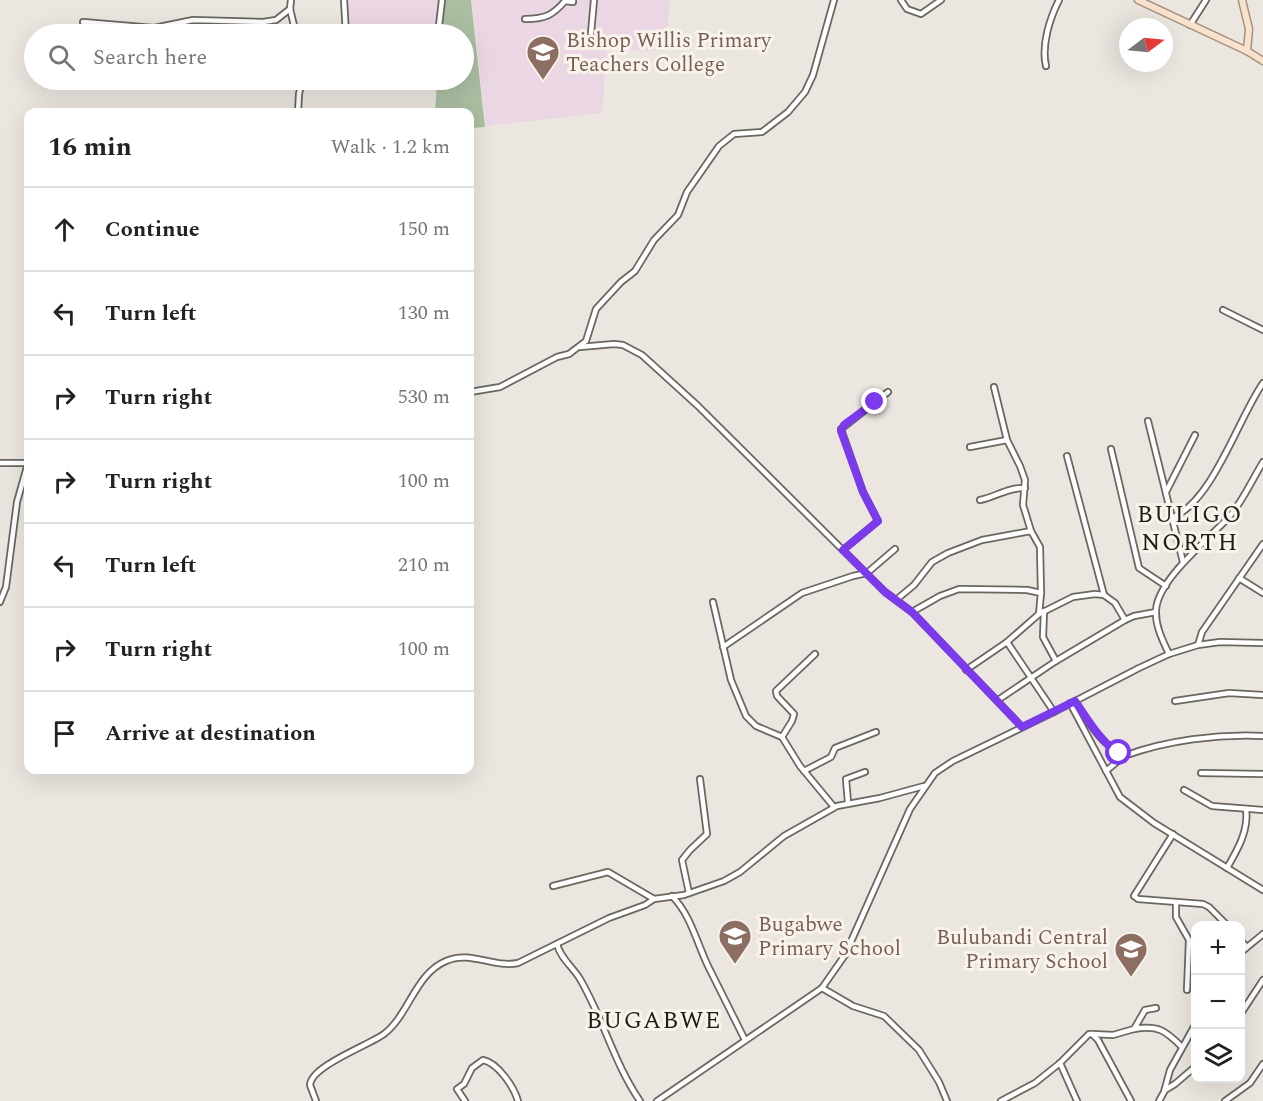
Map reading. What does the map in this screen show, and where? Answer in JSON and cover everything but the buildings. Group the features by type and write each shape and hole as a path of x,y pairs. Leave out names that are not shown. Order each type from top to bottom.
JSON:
{"main road":[{"path":"1138,0 1247,51 1263,61"},
{"path":"1242,0 1249,29 1247,51"}],"street":[{"path":"291,0 290,9 294,24"},
{"path":"344,0 345,24"},
{"path":"439,24 442,0"},
{"path":"525,19 537,19 551,15 566,1 573,2 573,0"},
{"path":"591,33 594,0"},
{"path":"474,391 500,387 580,347 586,341 596,309 621,282 635,271 654,240 678,215 687,192 719,146 734,134 762,132 788,112 805,92 813,75 834,0"},
{"path":"901,0 907,9 921,14 941,0"},
{"path":"1046,66 1044,58 1049,25 1059,0"},
{"path":"1190,25 1206,0"},
{"path":"174,24 193,20 263,22 276,20 290,9"},
{"path":"82,22 106,24"},
{"path":"298,108 300,90"},
{"path":"1223,310 1263,330"},
{"path":"580,347 623,345 642,355 698,406 867,573 912,612 1022,727"},
{"path":"1174,517 1188,508 1216,471 1263,383"},
{"path":"994,387 1007,440 1025,480 1023,505 1031,531 1040,547 1039,614"},
{"path":"843,550 878,521 863,492 841,429 888,392"},
{"path":"1148,421 1184,562"},
{"path":"1166,492 1195,435"},
{"path":"970,447 1007,440"},
{"path":"1111,449 1139,568 1166,586"},
{"path":"1067,456 1104,595"},
{"path":"1169,654 1157,624 1157,603 1166,586 1184,562 1230,515 1263,462"},
{"path":"0,463 24,463"},
{"path":"0,602 6,587 17,502 24,477"},
{"path":"980,500 998,496 1013,489 1025,488"},
{"path":"896,600 914,585 932,562 963,546 1031,531"},
{"path":"1198,645 1202,632 1263,544"},
{"path":"723,647 802,593 867,573 895,549"},
{"path":"1239,578 1263,593"},
{"path":"912,612 940,596 959,589 1027,590 1041,593"},
{"path":"966,670 1007,642 1039,614 1073,597 1104,595 1115,603 1125,620"},
{"path":"713,602 731,680 746,716 756,726 782,736 804,771 834,807"},
{"path":"1044,611 1043,637 1056,661"},
{"path":"998,700 1056,661 1125,620 1156,612"},
{"path":"657,1101 822,988 845,955 910,809 935,773 953,761 1169,654 1198,645 1228,641 1263,643"},
{"path":"1007,642 1053,712"},
{"path":"782,736 794,714 777,696 776,691 816,654"},
{"path":"1175,701 1229,693 1263,696"},
{"path":"1073,702 1113,750 1124,756"},
{"path":"1073,702 1120,797 1145,816 1263,890"},
{"path":"804,771 831,757 835,748 876,732"},
{"path":"1106,771 1124,756 1142,749 1228,736 1263,736"},
{"path":"848,802 846,779 866,772"},
{"path":"1202,773 1263,774"},
{"path":"689,893 682,860 707,834 700,779"},
{"path":"316,1101 310,1085 313,1076 386,1032 423,981 443,962 452,958 467,957 508,965 528,958 609,918 645,905 654,898 689,893 733,876 784,836 834,807 924,786"},
{"path":"1184,790 1212,806 1263,810"},
{"path":"1227,868 1243,835 1247,818 1246,809"},
{"path":"1173,834 1134,896 1138,899 1197,903 1209,906 1223,921"},
{"path":"553,886 608,872 654,898"},
{"path":"672,896 679,903 689,921 709,968 745,1040"},
{"path":"1176,903 1176,917 1189,940 1187,990"},
{"path":"1247,947 1263,935"},
{"path":"557,944 579,978 612,1051 640,1101"},
{"path":"1245,1007 1263,980"},
{"path":"822,988 853,1006 884,1016 919,1050 939,1082 946,1101"},
{"path":"1134,1029 1145,1010 1156,1008"},
{"path":"1001,1101 1013,1099 1035,1083 1060,1063 1082,1042 1084,1037 1092,1034 1113,1035 1146,1027 1165,1030 1182,1047"},
{"path":"1158,1101 1170,1070 1192,1029"},
{"path":"1092,1034 1098,1040 1131,1101"},
{"path":"465,1101 457,1089 464,1084 472,1068 483,1060 488,1061 515,1089 518,1101"},
{"path":"1060,1063 1077,1101"},
{"path":"1225,1101 1250,1083 1263,1064"},
{"path":"1164,1090 1191,1070"}],"shaded area":[{"path":"346,0 440,0 438,24 348,24"},
{"name":"Bishop Willis Primary Teachers College","path":"472,0 670,0 665,51 607,49 602,113 486,126"}],"green space":[{"path":"443,0 471,0 474,24 442,24"},
{"path":"474,27 485,127 474,128 474,108 435,108 436,90 474,90"}],"place":[{"name":"Bishop Willis Primary Teachers College","path":"543,81"},
{"name":"Bugabwe Primary School","path":"735,965"},
{"name":"Bulubandi Central Primary School","path":"1131,978"}],"district":[{"name":"BULIGO NORTH","path":"1190,528"},
{"name":"BUGABWE","path":"654,1020"}],"route":[{"path":"875,402 844,425 841,431 863,492 878,521 875,526 843,550 885,592 912,612 955,660 998,700 1022,727 1075,701 1113,750 1119,753"}]}
